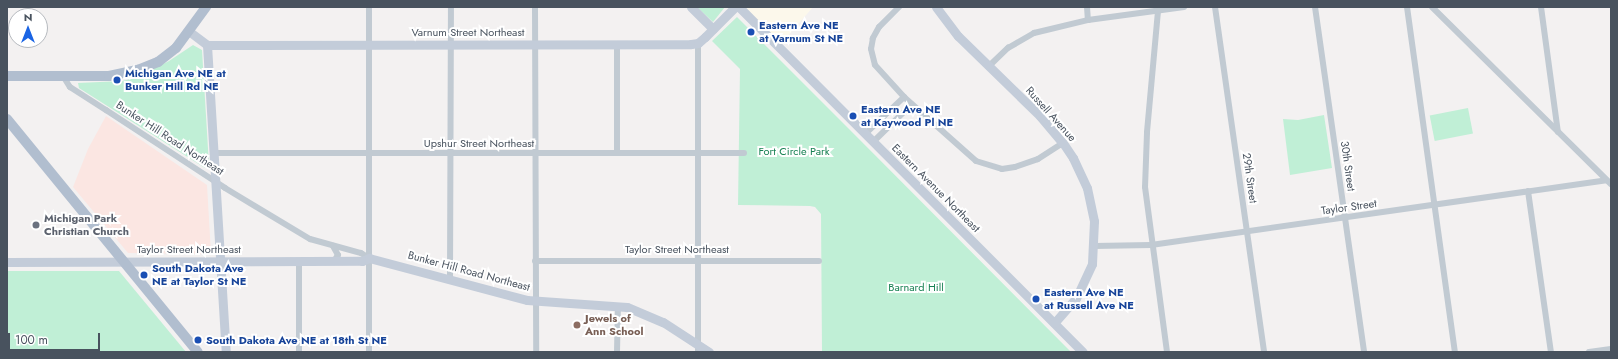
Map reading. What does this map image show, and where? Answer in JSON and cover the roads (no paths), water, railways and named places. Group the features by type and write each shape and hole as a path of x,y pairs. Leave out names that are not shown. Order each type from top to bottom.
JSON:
{"main road":[{"path":"7,76 109,76 138,70 168,54 190,32 206,7"},
{"path":"7,119 198,352"}],"street":[{"path":"369,7 369,352"},
{"path":"450,279 451,7"},
{"path":"535,7 536,352"},
{"path":"691,7 713,29"},
{"path":"698,348 698,43 735,7"},
{"name":"Eastern Avenue Northeast","path":"739,7 1083,352"},
{"path":"899,7 879,27 871,49 875,65 904,97 976,161 1002,169 1014,167 1038,159 1063,142"},
{"name":"Russell Avenue","path":"936,7 958,36 988,67 1040,116 1063,142 1074,158 1088,193 1094,221 1092,264 1082,288 1054,323"},
{"path":"1087,7 1088,20"},
{"path":"988,67 1008,48 1034,33 1088,20 1184,7"},
{"name":"29th Street","path":"1216,7 1264,352"},
{"name":"30th Street","path":"1315,7 1364,352"},
{"path":"1407,7 1454,352"},
{"path":"1432,7 1609,182"},
{"path":"1541,7 1558,132"},
{"path":"1158,11 1144,168 1151,245 1167,352"},
{"path":"190,32 207,44 226,352"},
{"name":"Varnum Street Northeast","path":"207,44 698,43"},
{"path":"617,44 617,153"},
{"name":"Bunker Hill Road Northeast","path":"62,76 70,86 216,181 310,239 361,253 370,258 535,300 618,306 655,318 698,348 709,352"},
{"path":"865,134 904,97"},
{"path":"873,142 912,104"},
{"name":"Upshur Street Northeast","path":"214,153 744,153"},
{"name":"Taylor Street","path":"1094,246 1151,245 1528,191 1609,182"},
{"path":"1528,191 1550,352"},
{"path":"334,246 338,255 334,261"},
{"name":"Taylor Street Northeast","path":"7,262 362,262 370,258"},
{"path":"299,261 299,352"},
{"name":"Taylor Street Northeast","path":"535,261 819,261"},
{"path":"617,352 618,306"},
{"path":"1589,352 1611,349"}],"place":[{"name":"Eastern Ave NE at Varnum St NE","path":"751,32"},
{"name":"Michigan Ave NE at Bunker Hill Rd NE","path":"117,80"},
{"name":"Eastern Ave NE at Kaywood Pl NE","path":"853,116"},
{"name":"Michigan Park Christian Church","path":"36,225"},
{"name":"South Dakota Ave NE at Taylor St NE","path":"144,275"},
{"name":"Eastern Ave NE at Russell Ave NE","path":"1036,299"},
{"name":"Jewels of Ann School","path":"577,325"},
{"name":"South Dakota Ave NE at 18th St NE","path":"198,340"}],"park label":[{"name":"Fort Circle Park","path":"794,151"},
{"name":"Barnard Hill","path":"916,287"}]}
